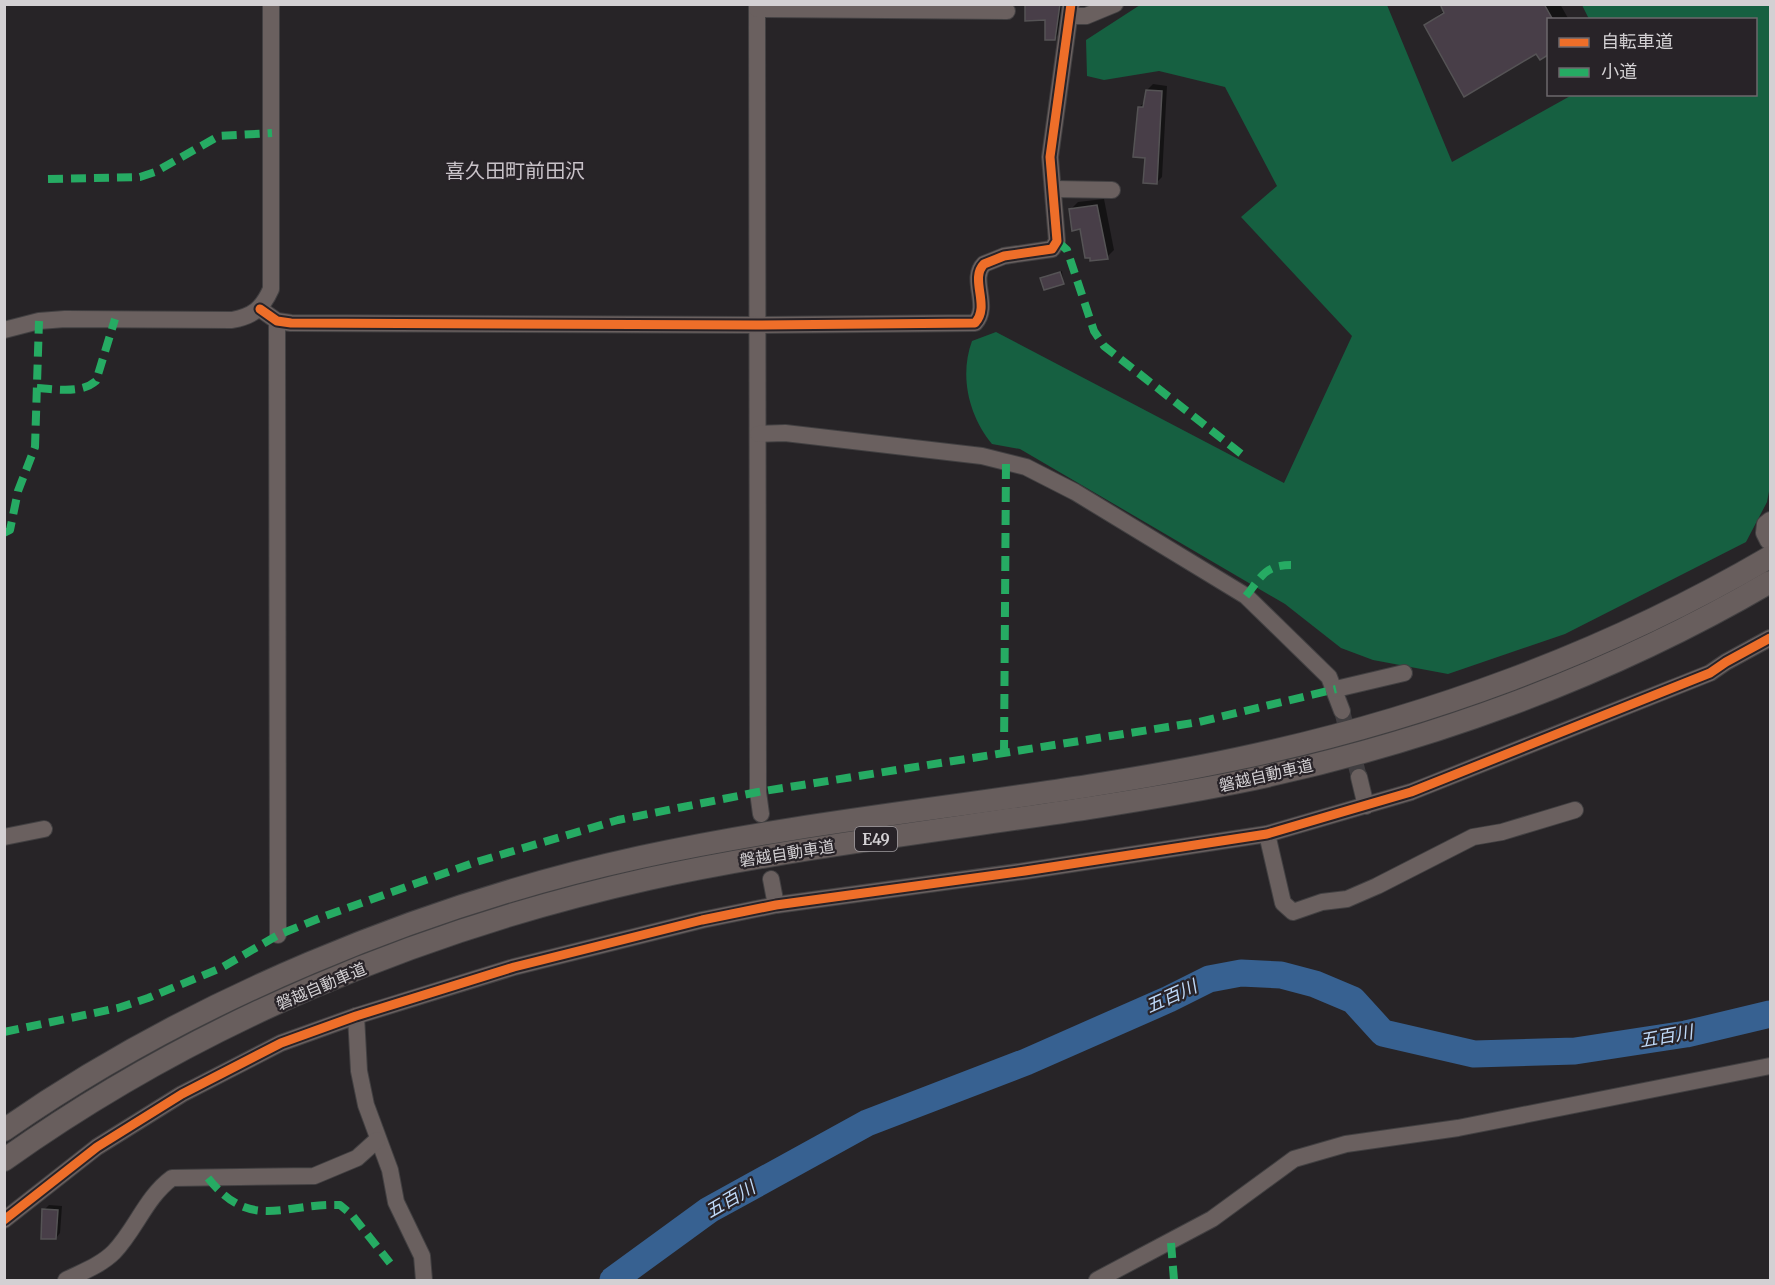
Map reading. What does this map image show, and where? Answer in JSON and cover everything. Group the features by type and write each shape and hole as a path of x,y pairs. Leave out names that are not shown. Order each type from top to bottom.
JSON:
{"highway":[{"name":"磐越自動車道","path":"4,1130 105,1068 195,1018 306,966 459,907 567,875 733,839 1150,775 1236,759 1338,735 1454,700 1535,670 1713,589 1769,549"},
{"name":"磐越自動車道","path":"4,1160 117,1087 203,1039 318,986 466,928 575,897 731,862 1155,798 1239,782 1343,757 1460,722 1539,693 1632,653 1733,604 1770,582"}],"street":[{"path":"4,330 29,322 65,319 232,320 253,315 260,309 271,290 271,4"},
{"path":"260,309 277,321 291,323 757,326 975,323 982,312 979,274 984,264 1004,256 1053,249 1056,246 1058,224 1051,148 1071,10 1086,16 1115,4"},
{"path":"761,814 758,792 757,7 1007,10"},
{"path":"1054,189 1112,190"},
{"path":"277,321 278,935"},
{"path":"758,434 785,434 982,456 1026,467 1075,492 1246,596 1316,662 1336,689 1342,711"},
{"path":"1769,549 1764,533 1765,524 1770,520"},
{"path":"4,1220 98,1147 182,1094 281,1042 356,1016 514,967 702,920 776,905 1025,872 1267,834 1411,792 1710,673 1770,638"},
{"path":"1336,689 1404,673"},
{"path":"1359,777 1366,806"},
{"path":"1267,834 1283,903 1293,912 1322,902 1347,899 1473,837 1502,832 1575,810"},
{"path":"4,837 44,830"},
{"path":"771,879 776,905"},
{"path":"356,1016 362,1090 377,1140 390,1170 396,1202 422,1256 424,1281"},
{"path":"1097,1281 1212,1219 1294,1159 1346,1144 1458,1128 1770,1066"},
{"path":"66,1281 105,1261 116,1250 151,1198 172,1178 315,1176 357,1158 377,1140"}],"green space":[{"path":"1140,5 1387,5 1452,162 1570,96 1757,96 1757,18 1588,18 1582,5 1770,5 1770,486 1767,502 1746,542 1565,634 1448,674 1373,660 1341,648 1285,604 1020,449 992,444 977,421 972,408 966,368 972,341 996,332 1284,483 1352,336 1241,217 1277,186 1225,87 1159,71 1104,80 1087,76 1086,40"}],"building":[{"path":"1025,4 1060,4 1055,40 1045,40 1045,20 1025,21"},
{"path":"1440,4 1544,4 1552,18 1547,18 1547,56 1540,60 1536,54 1464,97 1424,25 1444,13"},
{"path":"1146,90 1162,91 1157,184 1143,183 1145,158 1133,157 1138,107 1143,107"},
{"path":"1097,205 1108,259 1090,261 1090,258 1085,258 1080,229 1072,231 1069,209"},
{"path":"1060,272 1064,284 1044,290 1040,278"},
{"path":"42,1209 58,1210 56,1239 41,1239"}],"waterway":[{"name":"五百川","path":"613,1280 709,1210 867,1123 1026,1062 1209,979 1241,973 1281,975 1315,984 1353,1000 1383,1033 1474,1054 1575,1051 1686,1034 1770,1014"}],"tunnel":[{"path":"1342,711 1359,777"}],"marked path":[{"path":"48,179 140,177 155,172 219,136 272,133"},
{"path":"1057,241 1067,250 1094,331 1104,346 1244,456"},
{"path":"37,388 76,389 96,381 115,319"},
{"path":"4,533 10,530 18,491 35,447 39,321"},
{"path":"1004,755 1006,461"},
{"path":"1246,596 1264,573 1275,567 1291,565"},
{"path":"4,1032 118,1008 148,998 221,968 278,935 325,916 473,863 618,820 758,792 1199,722 1336,689"},
{"path":"208,1178 224,1195 239,1205 254,1210 269,1211 340,1205 352,1215 390,1263"},
{"path":"1171,1243 1174,1280"}],"cycle path":[{"path":"260,309 277,321 291,323 757,325 975,323 981,309 979,277 984,264 1004,256 1052,249 1057,241 1050,157 1071,4"},
{"path":"4,1220 97,1147 182,1094 281,1043 356,1016 514,967 702,920 776,905 1025,871 1267,834 1411,792 1710,673 1770,638"}],"district":[{"name":"喜久田町前田沢","path":"515,170"}]}
